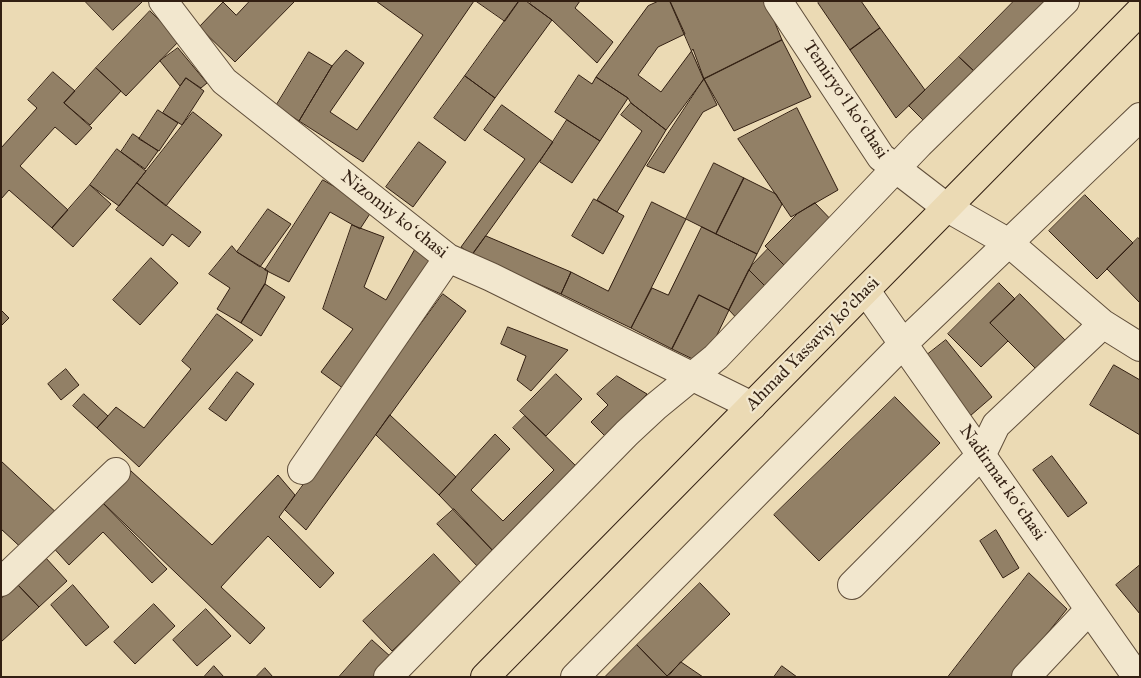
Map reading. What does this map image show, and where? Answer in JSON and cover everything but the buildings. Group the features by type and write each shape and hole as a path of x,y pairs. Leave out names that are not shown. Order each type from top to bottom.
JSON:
{"main road":[{"name":"Ahmad Yassaviy ko'chasi","path":"486,677 1140,11"}],"street":[{"name":"Nizomiy koʻchasi","path":"163,1 224,81 448,258 492,276 752,406"},
{"name":"Temiryoʻl koʻchasi","path":"778,1 881,157 895,170 946,208"},
{"path":"388,677 627,433 691,376 716,358 895,170 1065,1"},
{"path":"575,677 903,344 1140,117"},
{"path":"946,208 1009,243 1103,324 1140,347"},
{"path":"302,470 448,258"},
{"name":"Nadirmat koʻchasi","path":"866,291 982,454 1136,677"},
{"path":"852,585 982,454 996,425 1103,324"},
{"path":"1,582 116,472"},
{"path":"1026,677 1090,610"}]}
